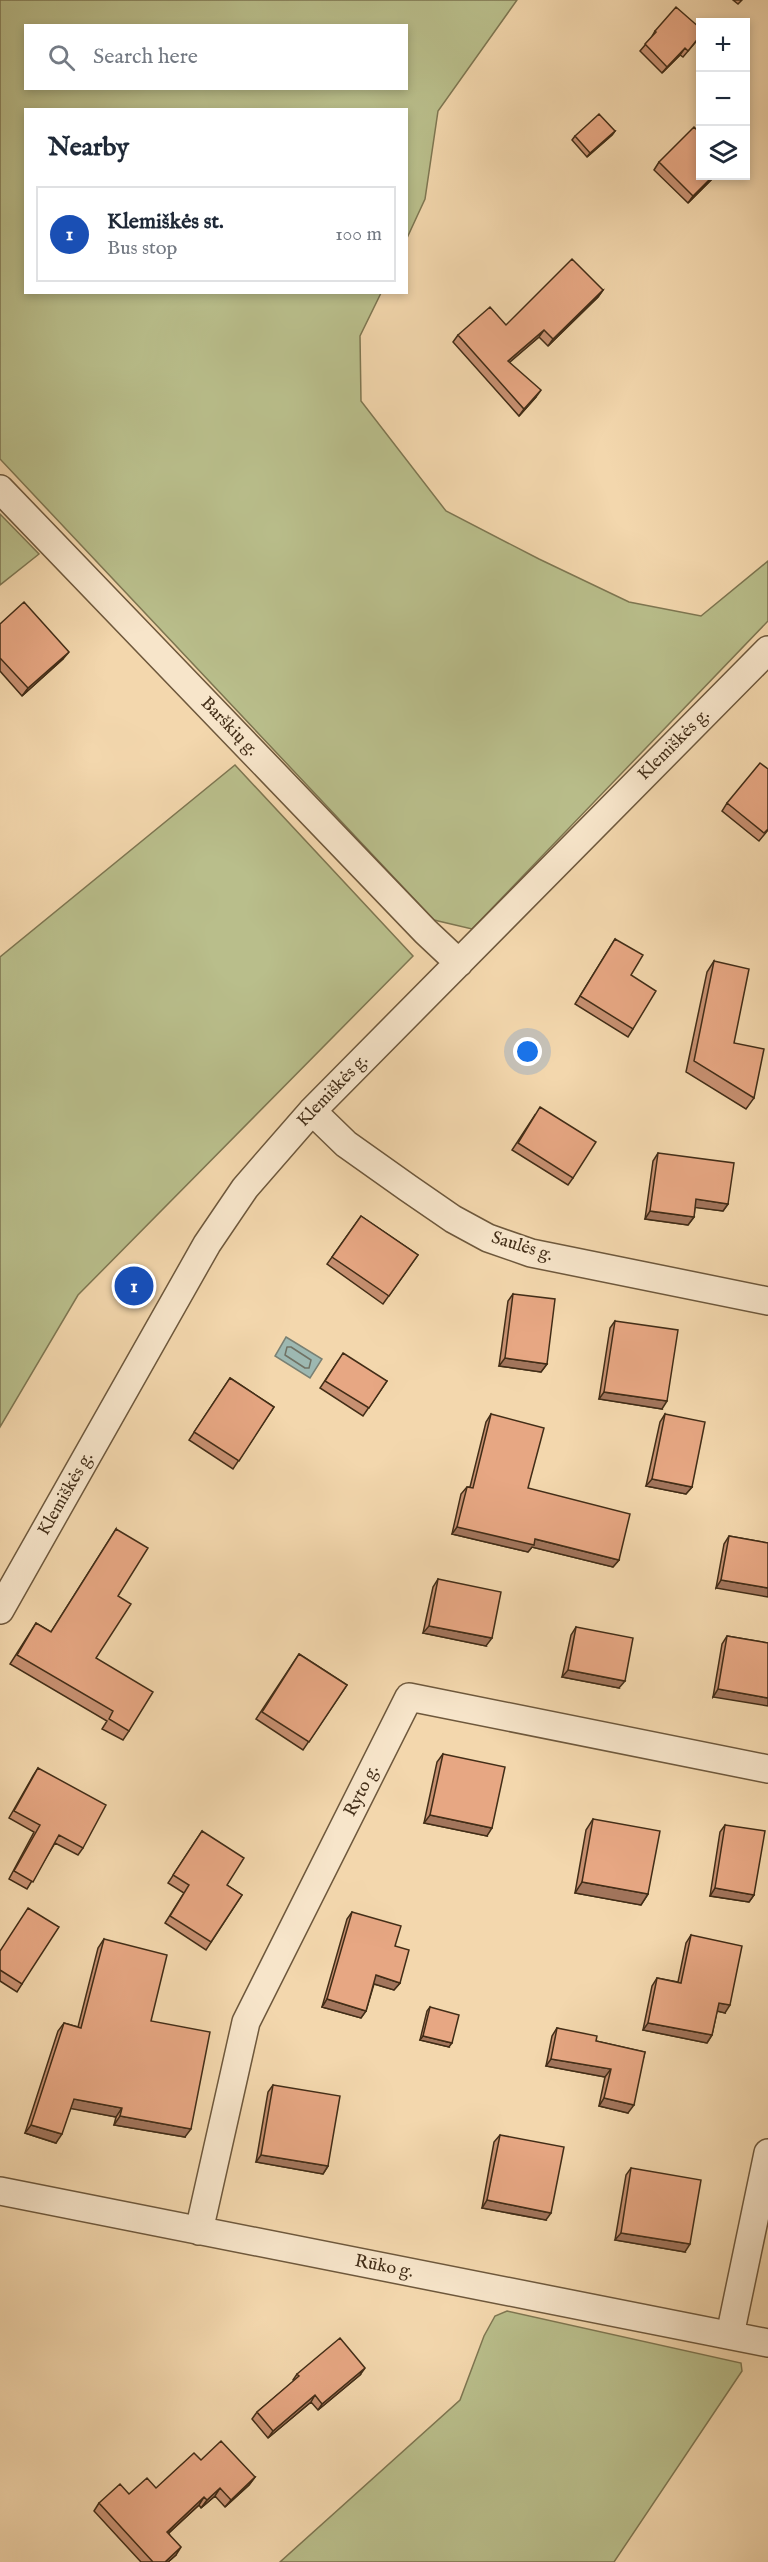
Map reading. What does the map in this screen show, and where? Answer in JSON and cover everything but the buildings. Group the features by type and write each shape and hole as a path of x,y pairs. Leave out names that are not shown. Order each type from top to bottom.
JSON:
{"street":[{"name":"Barškių g.","path":"0,489 459,963"},
{"name":"Klemiškės g.","path":"0,1610 207,1244 245,1188 312,1111 768,651"},
{"name":"Saulės g.","path":"312,1111 346,1144 390,1176 453,1219 488,1238 531,1253 768,1301"},
{"name":"Ryto g.","path":"199,2230 246,2022 409,1697 768,1769"},
{"path":"730,2335 768,2153"},
{"name":"Rūko g.","path":"0,2191 768,2343"}],"green space":[{"path":"0,0 517,0 438,111 425,199 408,236 408,108 24,108 24,294 381,294 360,336 361,401 446,511 629,602 701,616 768,561 768,621 472,929 434,920 0,459"},
{"path":"0,514 39,554 0,585"},
{"path":"235,765 413,956 78,1295 0,1427 0,957"},
{"path":"507,2311 741,2363 742,2371 614,2562 280,2562 460,2400 484,2336 495,2316"}],"water":[{"path":"286,1337 322,1359 310,1378 275,1356"}],"place":[{"name":"Klemiškės st.","path":"134,1286"}]}
